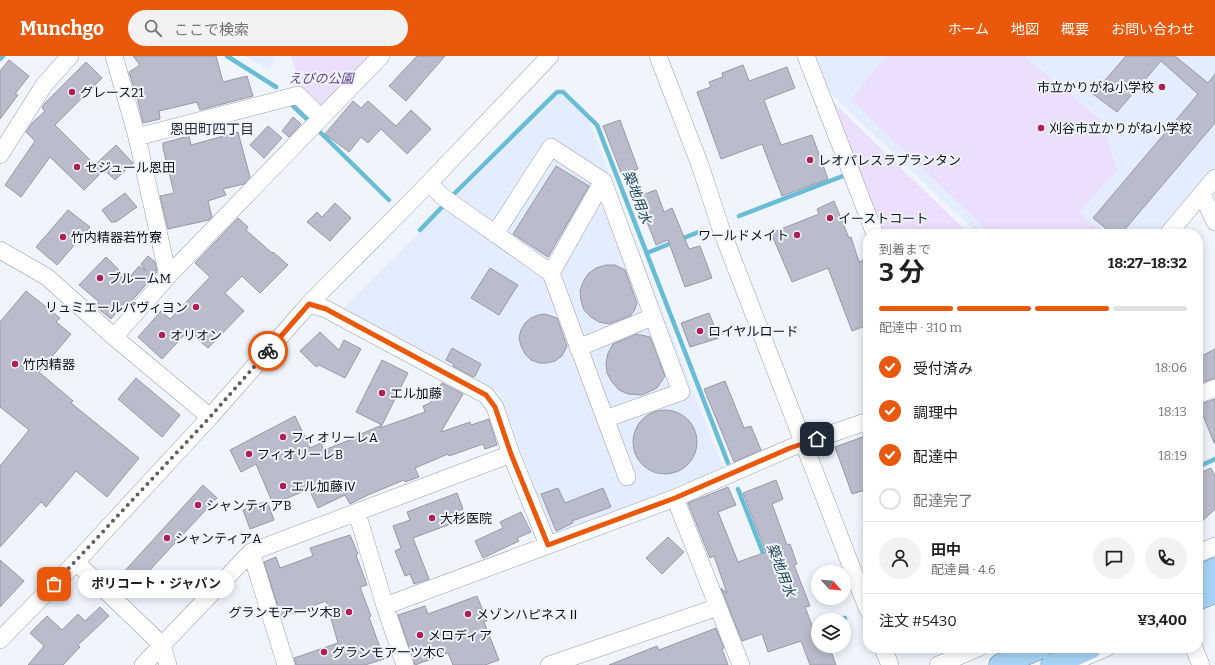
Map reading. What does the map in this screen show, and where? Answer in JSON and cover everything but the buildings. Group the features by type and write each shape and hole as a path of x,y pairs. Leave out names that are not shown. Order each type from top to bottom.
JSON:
{"highway":[{"path":"1203,575 1215,569"},
{"path":"1203,597 1215,592"},
{"path":"1000,665 1028,653"},
{"path":"1052,665 1079,653"}],"street":[{"path":"0,155 44,85 70,56"},
{"path":"114,56 137,137 168,276"},
{"path":"114,337 168,276 382,56"},
{"path":"0,640 76,562 210,417 309,304 429,183 550,56"},
{"path":"658,56 700,165 722,229 863,597"},
{"path":"806,56 873,229"},
{"path":"137,137 298,95 321,118"},
{"path":"495,234 551,147 603,181 681,392 605,419"},
{"path":"1172,229 1215,178"},
{"path":"551,273 603,181"},
{"path":"429,183 443,197 551,273 627,477"},
{"path":"1202,194 1215,222"},
{"path":"0,250 47,277 114,337 210,417"},
{"path":"309,304 326,309 486,395 495,407 511,454 548,545"},
{"path":"578,348 652,316"},
{"path":"1203,393 1215,388"},
{"path":"385,606 675,498 790,448 863,423"},
{"path":"143,665 251,552 511,454"},
{"path":"675,498 741,665"},
{"path":"357,513 385,606 405,665"},
{"path":"1203,552 1215,546"},
{"path":"251,552 286,665"},
{"path":"76,562 162,645 168,665"},
{"path":"1203,606 1215,600"},
{"path":"549,665 718,607"},
{"path":"885,653 890,665"},
{"path":"938,665 966,653"},
{"path":"1065,665 1094,653"},
{"path":"1196,653 1201,665"}],"shaded area":[{"path":"245,56 275,56 270,70"},
{"name":"刈谷市立かりがね小学校","path":"811,56 1215,56 1215,169 1163,229 973,229 823,86"},
{"path":"559,94 588,118 723,468 553,536 499,392 337,315"}],"green space":[{"name":"えびの公園","path":"291,56 372,56 321,108 302,90"},
{"path":"887,56 1024,56 1101,120 1117,170 1079,213 1098,229 986,229 851,99"},
{"path":"833,102 964,229 881,229"}],"waterway":[{"name":"築地用水","path":"0,59 3,56"},
{"name":"築地用水","path":"227,56 276,87"},
{"name":"築地用水","path":"454,194 557,92 563,92 597,125 728,463"},
{"name":"築地用水","path":"293,106 309,121"},
{"name":"築地用水","path":"320,132 389,200"},
{"path":"739,216 843,176"},
{"name":"築地用水","path":"420,230 444,205"},
{"path":"647,253 701,231"},
{"name":"築地用水","path":"1203,465 1215,459"},
{"name":"築地用水","path":"738,489 765,558"}],"way so far":[{"path":"54,584 210,417 268,351"}],"place":[{"name":"市立かりがね小学校","path":"1162,87"},
{"name":"グレース21","path":"72,92"},
{"name":"刈谷市立かりがね小学校","path":"1041,128"},
{"name":"レオパレスラプランタン","path":"810,160"},
{"name":"セジュール恩田","path":"77,167"},
{"name":"イーストコート","path":"830,218"},
{"name":"ワールドメイト","path":"797,235"},
{"name":"竹内精器若竹寮","path":"63,237"},
{"name":"ブルームM","path":"100,278"},
{"name":"リュミエールパヴィヨン","path":"196,307"},
{"name":"ロイヤルロード","path":"700,331"},
{"name":"オリオン","path":"162,335"},
{"name":"竹内精器","path":"15,364"},
{"name":"エル加藤","path":"382,393"},
{"name":"フィオリーレA","path":"283,437"},
{"name":"フィオリーレB","path":"249,454"},
{"name":"エル加藤Ⅳ","path":"283,486"},
{"name":"シャンティアB","path":"198,505"},
{"name":"大杉医院","path":"432,518"},
{"name":"シャンティアA","path":"167,538"},
{"name":"ポリコート・ジャパン","path":"54,584"},
{"name":"グランモア一ツ木B","path":"349,612"},
{"name":"メゾンハピネスⅡ","path":"468,614"},
{"name":"メロディア","path":"420,635"},
{"name":"グランモア一ツ木C","path":"324,652"}],"district":[{"name":"恩田町四丁目","path":"212,129"}],"route":[{"path":"268,351 309,304 326,309 486,395 495,407 511,454 548,545 675,498 790,448 817,439"}]}
